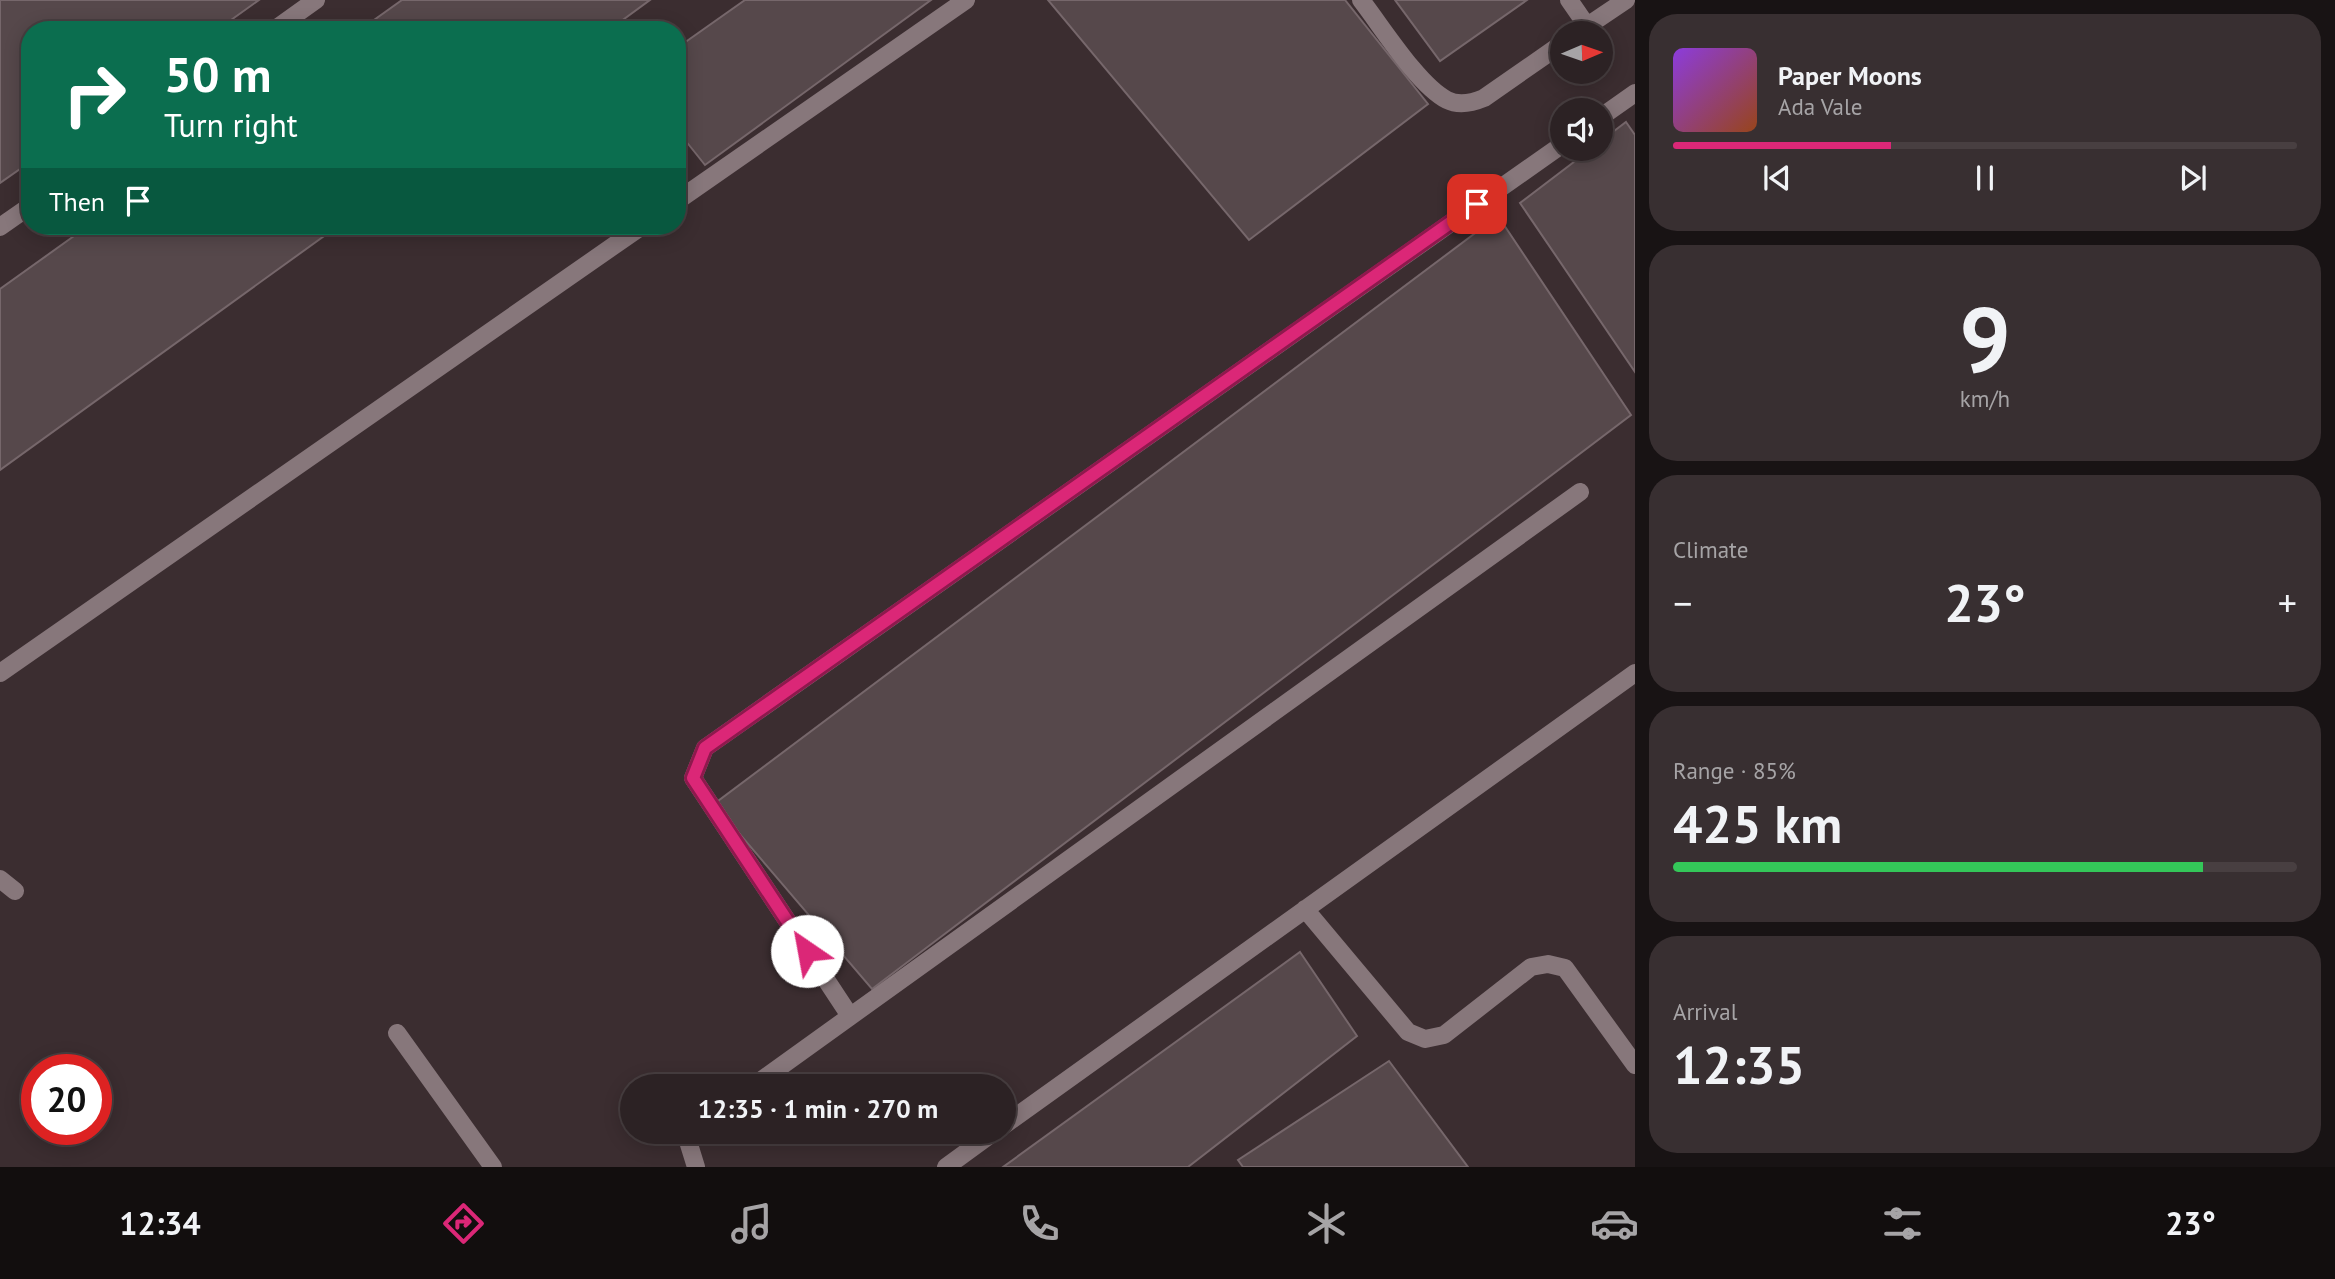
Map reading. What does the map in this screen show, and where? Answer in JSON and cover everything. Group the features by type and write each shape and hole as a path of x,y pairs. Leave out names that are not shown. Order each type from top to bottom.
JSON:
{"lane":[{"path":"287,21 316,0"},
{"path":"686,195 966,0"},
{"path":"1362,0 1425,84 1448,101 1474,103 1550,52"},
{"path":"1569,0 1578,21"},
{"path":"1594,21 1626,0"},
{"path":"1613,109 1630,97 1635,116"},
{"path":"850,1016 693,778 705,748 1550,153"},
{"path":"0,227 21,212"},
{"path":"0,673 629,235"},
{"path":"770,1074 1580,492"},
{"path":"1016,1117 1635,673"},
{"path":"0,880 15,891"},
{"path":"1305,909 1408,1032 1425,1039 1444,1035 1531,967 1548,964 1565,968 1635,1065"},
{"path":"397,1033 493,1167"},
{"path":"689,1144 696,1167"},
{"path":"946,1167 978,1144"}],"building":[{"path":"0,0 259,0 230,21 21,21 21,168 0,183"},
{"path":"402,0 650,0 621,21 373,21"},
{"path":"745,0 931,0 705,165 686,141 686,42"},
{"path":"1048,0 1345,0 1428,104 1249,240"},
{"path":"1395,0 1527,0 1440,61"},
{"path":"1626,122 1635,135 1635,372 1520,203 1575,161 1613,161 1613,132"},
{"path":"1498,216 1631,415 872,989 714,804"},
{"path":"75,235 326,235 0,470 0,289"},
{"path":"1300,952 1357,1036 1188,1167 1003,1167"},
{"path":"1389,1061 1468,1167 1243,1167 1238,1160"}],"route":[{"path":"807,951 693,778 705,748 1477,204"}]}
